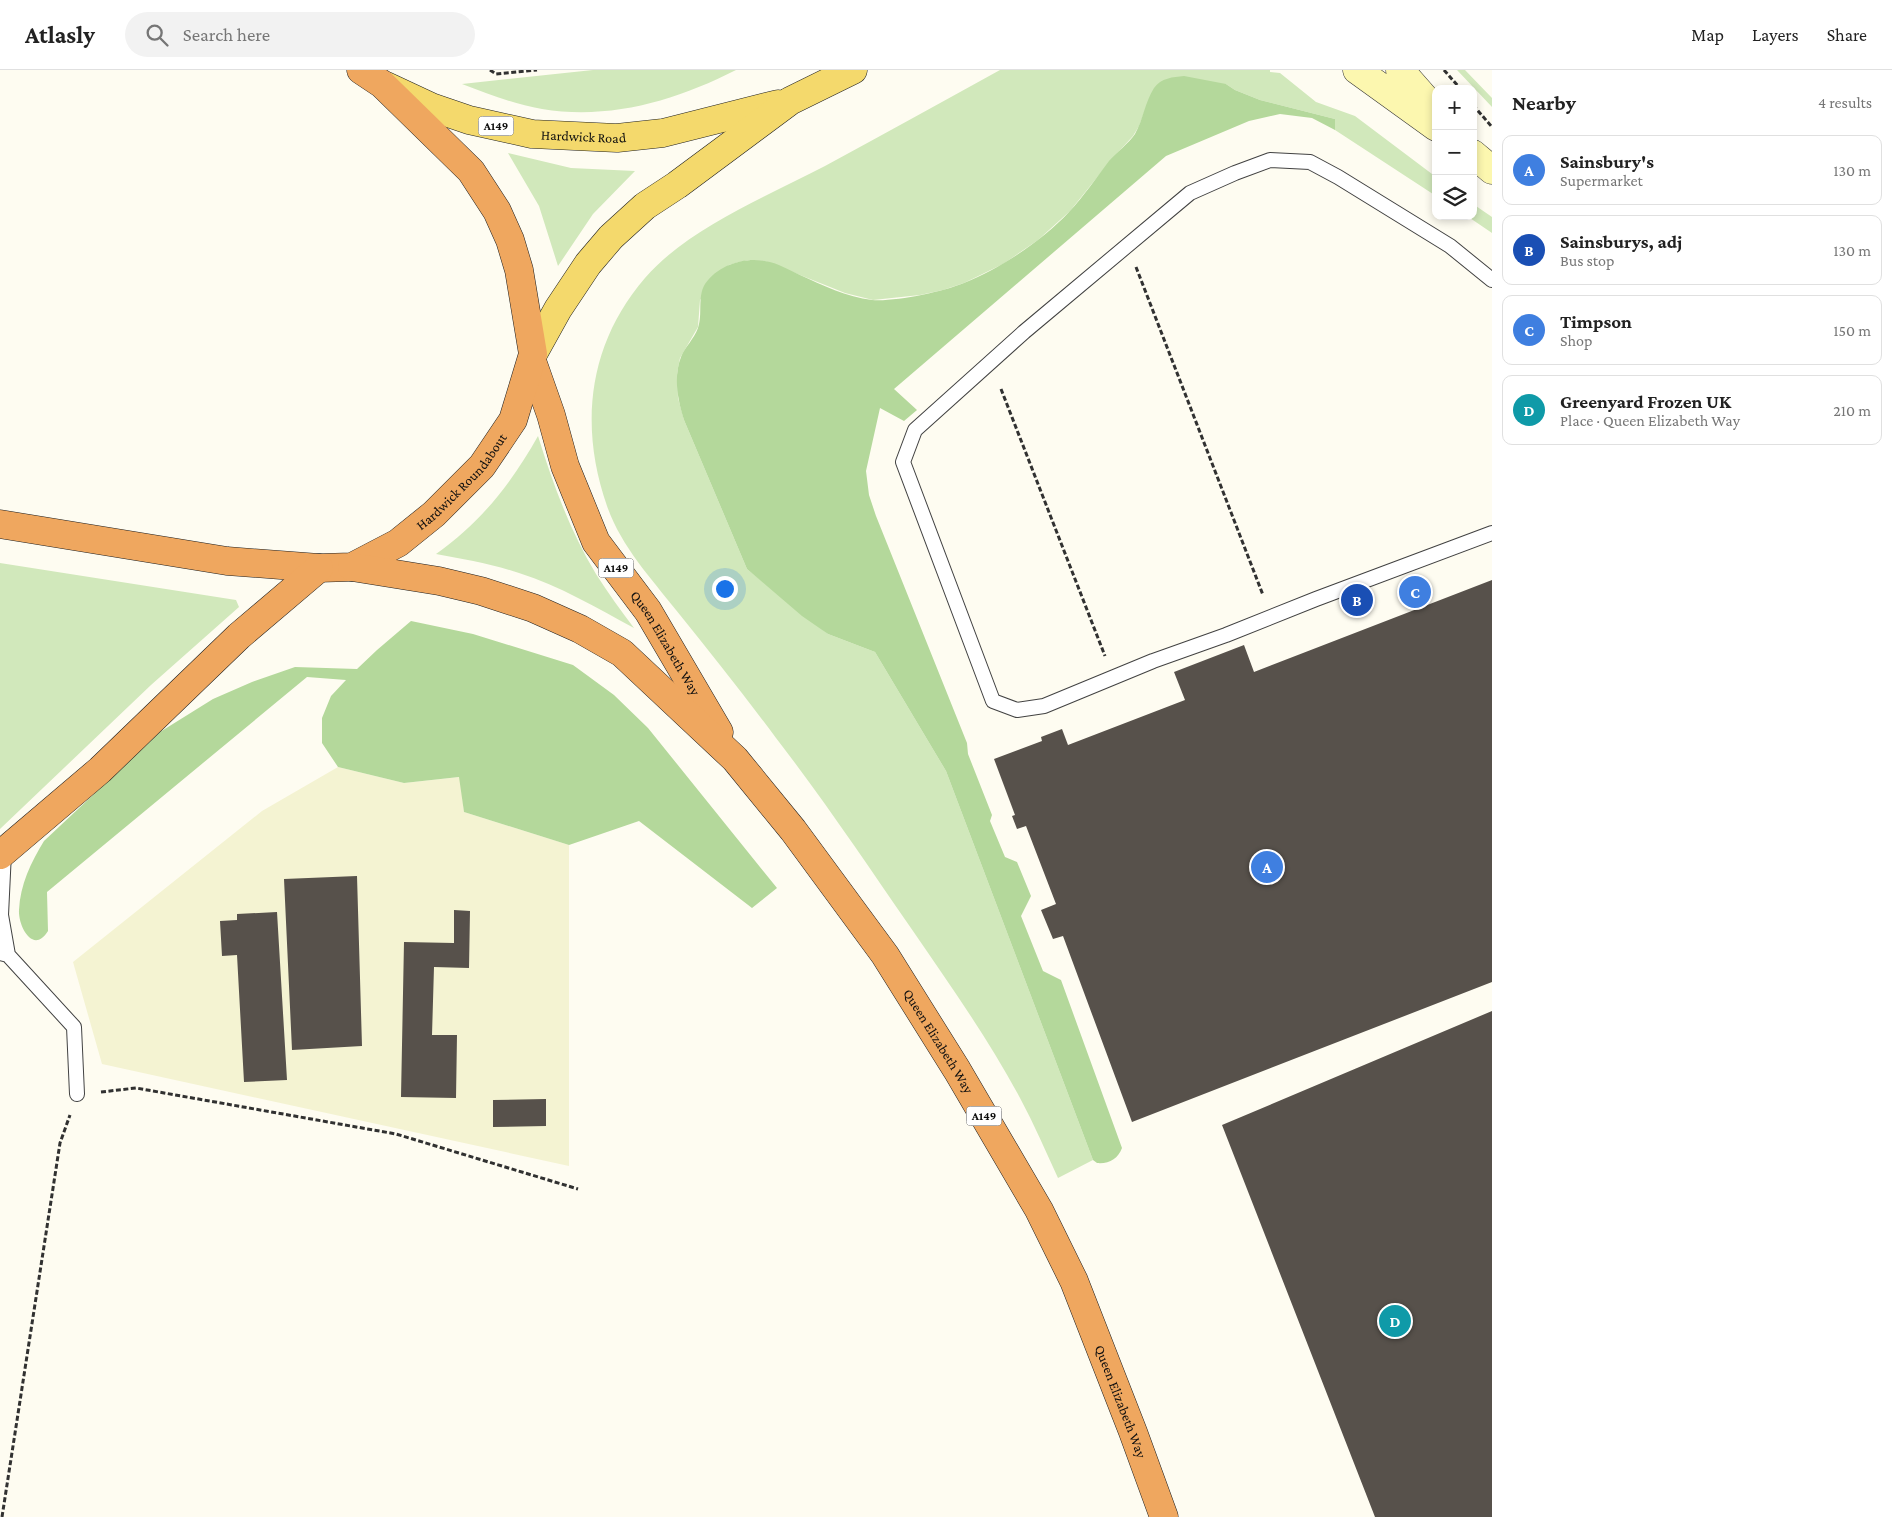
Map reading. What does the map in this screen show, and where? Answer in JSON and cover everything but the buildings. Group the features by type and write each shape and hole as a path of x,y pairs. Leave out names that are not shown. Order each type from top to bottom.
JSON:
{"highway":[{"name":"Hardwick Roundabout","path":"0,524 227,561 320,568 352,566 398,543 434,514 482,466 513,420 532,357 519,270 510,240 497,212 471,171 372,77"},
{"name":"Queen Elizabeth Way","path":"532,357 551,414 565,466 596,542 648,611 735,759"},
{"name":"Queen Elizabeth Way","path":"352,566 481,591 534,608 580,629 622,653 735,759 793,830 885,955 957,1070 1039,1210 1074,1281 1164,1517"},
{"path":"2,853 100,770 239,636 320,568"}],"main road":[{"name":"Hardwick Road","path":"532,357 562,302 588,264 611,237 645,206 677,185 790,101 853,70"},
{"name":"Hardwick Road","path":"372,77 431,107 469,120 532,134 617,138 663,133 790,101"}],"street":[{"path":"1357,70 1432,124"},
{"path":"1400,70 1432,107"},
{"path":"1477,157 1492,170"}],"lane":[{"path":"1492,280 1450,246 1338,177 1310,162 1270,160 1190,193 1031,326 915,430 903,462 993,701 1017,710 1044,706 1113,677 1492,533"},
{"path":"2,853 1,915 4,954 74,1027 77,1094"}],"path":[{"path":"490,70 496,74 537,70"},
{"path":"1444,70 1457,85"},
{"path":"1477,110 1492,127"},
{"path":"1136,266 1271,616"},
{"path":"1001,389 1113,677"},
{"path":"2,1517 60,1143 77,1094 136,1088 396,1134 578,1189"}],"green space":[{"path":"593,70 736,70 690,91 666,99 617,110 592,112 567,112 532,107 462,84"},
{"path":"1000,70 1270,70 1270,72 1280,73 1316,102 1355,116 1432,174 1432,193 1335,130 1335,119 1260,100 1235,90 1226,84 1149,100 1133,136 1070,211 1038,240 1003,264 964,283 920,295 873,300 845,293 765,261 750,260 729,265 700,300 698,327 680,358 677,373 678,398 684,420 747,569 828,634 875,652 946,771 1093,1160 1058,1178 1020,1098 982,1034 846,833 794,761 628,548 613,521 598,476 593,446 592,416 594,387 601,358 611,330 626,303 645,278 663,260 706,228 754,201 825,166"},
{"path":"1457,70 1465,70 1492,98 1492,107 1477,91 1477,85 1471,85"},
{"path":"1184,76 1226,84 1235,90 1260,100 1335,119 1335,130 1312,118 1280,114 1249,121 1166,156 894,389 917,410 904,421 880,408 866,471 869,495 876,516 967,743 968,754 992,815 990,821 1005,857 1017,862 1031,896 1021,916 1043,971 1061,980 1122,1148 1112,1160 1105,1163 1097,1163 1093,1160 946,771 875,652 828,634 802,616 747,569 684,420 678,397 677,373 681,357 698,328 701,294 705,284 710,277 732,264 749,260 770,262 844,293 872,300 881,300 918,296 943,290 978,277 1006,262 1047,233 1074,206 1109,161 1135,134 1154,88 1160,82 1167,79"},
{"path":"508,153 571,168 635,171 593,214 558,266 539,206"},
{"path":"1477,207 1492,217 1492,233 1473,220 1477,220"},
{"path":"538,436 556,489 578,541 601,581 634,628 578,598 534,578 488,564 436,554 467,529 494,501 528,454"},
{"path":"0,563 236,600 239,607 151,685 0,829"},
{"path":"411,621 473,634 573,665 614,695 648,728 777,888 752,908 639,821 569,845 464,812 459,777 404,783 338,767 322,743 322,718 331,696 346,680 307,677 47,892 48,931 42,938 37,940 28,936 19,916 20,901 27,874 44,841 160,732 213,699 252,682 295,667 357,669"},
{"path":"338,767 404,783 460,777 464,812 569,845 569,1166 102,1064 73,962 262,811"}],"place":[{"name":"Timpson","path":"1415,592"},
{"name":"Sainsburys, adj","path":"1357,600"},
{"name":"Sainsbury's","path":"1267,867"},
{"name":"Greenyard Frozen UK","path":"1395,1321"}]}
